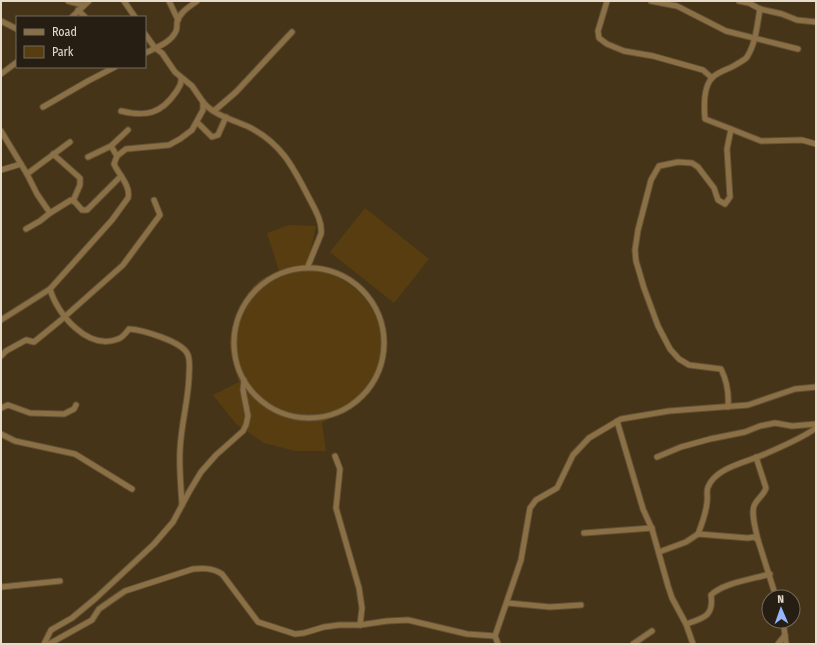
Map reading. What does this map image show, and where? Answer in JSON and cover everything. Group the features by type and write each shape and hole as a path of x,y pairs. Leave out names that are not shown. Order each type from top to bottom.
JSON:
{"street":[{"path":"68,1 83,5"},
{"path":"73,16 89,1"},
{"path":"124,1 134,16"},
{"path":"169,1 178,20"},
{"path":"146,52 164,44 176,32 178,20 182,13 197,1"},
{"path":"607,1 598,31 599,38 607,44 624,51 653,56 703,70 712,78"},
{"path":"651,1 677,6 726,31 798,49"},
{"path":"739,1 749,3 760,9 782,14 797,20 816,22"},
{"path":"760,9 754,39 747,58 712,78 705,95 705,119 761,141 802,140 816,144"},
{"path":"78,10 84,16"},
{"path":"1,21 16,28"},
{"path":"214,112 260,67 292,32"},
{"path":"146,35 155,48 162,53 175,72 192,86 209,109 250,128 266,138 280,150 291,164 312,204 322,229 308,266"},
{"path":"2,72 16,63"},
{"path":"43,107 113,68"},
{"path":"121,111 146,114 158,111 172,98 182,83 181,78"},
{"path":"1,320 50,288 112,220 128,198 129,194 124,180 114,164 117,156 126,149 169,144 180,139 192,130 197,122 203,110 203,102"},
{"path":"197,122 212,137 218,135 226,118"},
{"path":"728,407 729,397 725,376 721,369 689,366 679,359 670,349 658,326 644,288 636,261 635,250 638,230 651,180 659,166 678,162 692,163 698,167 714,188 718,200 725,204 730,196 728,149 731,129"},
{"path":"88,157 111,146 128,130"},
{"path":"2,134 27,174 37,194 50,213"},
{"path":"27,174 70,142"},
{"path":"111,146 117,156"},
{"path":"53,154 80,178 80,185 73,201"},
{"path":"1,170 21,164"},
{"path":"73,201 82,210 87,210 121,176"},
{"path":"1,356 6,351 26,340 34,342 65,317 123,265 160,215 154,200"},
{"path":"26,229 68,201 73,201"},
{"path":"308,266 337,272 361,288 375,306 380,317 384,342 381,363 372,384 354,404 325,416 292,417 276,412 264,404 250,390 235,359 235,331 240,313 254,291 276,275 308,266"},
{"path":"50,288 54,299 65,317 77,329 90,338 103,342 119,339 129,329 138,330 157,335 179,345 187,353 189,363 188,394 180,450 182,505"},
{"path":"44,644 51,630 72,618 96,598 154,544 173,522 201,472 208,463 243,431 248,416 244,397 244,380"},
{"path":"498,644 495,636 521,560 530,508 536,500 557,488 573,455 589,438 621,419 668,411 748,405 795,389 816,387"},
{"path":"1,408 8,405 30,413 64,414 74,409 76,405"},
{"path":"617,421 643,509 652,528 672,598 686,624 692,644"},
{"path":"657,457 681,447 745,432 760,426 775,424 792,426 816,424"},
{"path":"659,552 686,542 698,534 704,519 707,503 707,487 714,477 735,464 756,457 808,434 816,428"},
{"path":"1,434 15,441 75,454 132,489"},
{"path":"334,456 340,469 336,508 359,588 362,608 360,625"},
{"path":"756,457 766,488 765,493 755,504 752,510 758,540 774,589"},
{"path":"584,533 652,528"},
{"path":"698,534 754,538 758,540"},
{"path":"49,644 92,620 99,609 125,591 193,569 201,568 214,570 222,574 258,622 295,634 337,625 360,625 408,620 467,634 495,636"},
{"path":"686,624 701,619 709,612 712,608 711,595 713,593 720,589 770,574"},
{"path":"1,587 60,581"},
{"path":"507,604 550,607 581,604"},
{"path":"784,629 786,644"},
{"path":"633,644 652,631"},
{"path":"778,644 785,635"}],"green space":[{"path":"365,208 429,259 394,303 330,252"},
{"path":"289,225 316,226 307,267 330,271 359,293 374,313 380,334 380,358 373,379 367,389 352,404 322,423 326,451 295,451 264,443 236,424 213,395 239,382 231,355 230,338 232,329 248,292 260,280 279,271 267,233"}]}
